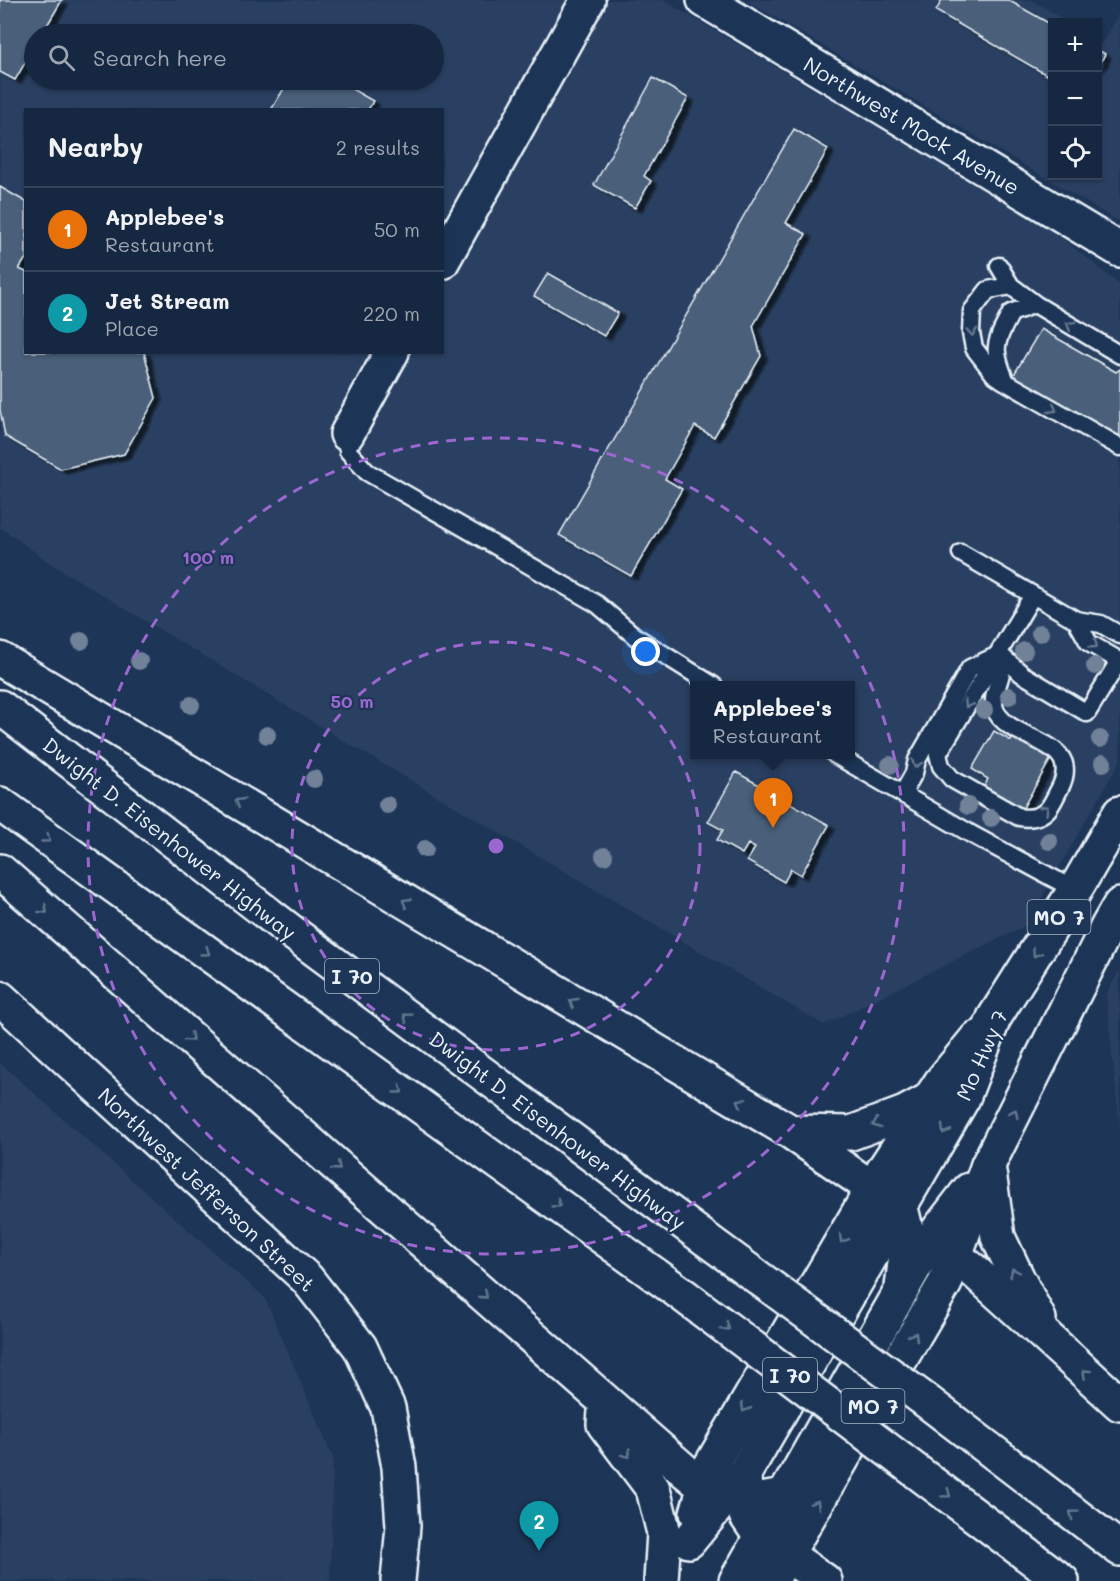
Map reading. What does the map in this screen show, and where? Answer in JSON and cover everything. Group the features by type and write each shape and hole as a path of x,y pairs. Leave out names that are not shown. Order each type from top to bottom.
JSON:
{"main road":[{"path":"444,258 588,0"},
{"name":"Northwest Mock Avenue","path":"704,0 1120,250"},
{"path":"347,434 391,354"},
{"path":"0,659 791,1132 873,1189 915,1236 974,1270 1120,1404"},
{"name":"Dwight D. Eisenhower Highway","path":"0,707 284,925 929,1403 1120,1549"},
{"name":"I 70","path":"0,804 679,1292 1062,1581"},
{"name":"Mo Hwy 7","path":"915,1236 963,1098 994,1018 1075,890 1120,813"},
{"path":"0,871 686,1473 730,1490 784,1496"},
{"name":"MO 7","path":"668,1581 689,1541 730,1490 915,1236 988,1165 1116,921"},
{"name":"Northwest Jefferson Street","path":"0,998 307,1279 360,1347 388,1408 399,1467 403,1526 398,1581"},
{"name":"MO 7","path":"730,1490 711,1466 873,1189 940,1082 994,1018"},
{"path":"791,1132 851,1133 905,1113 929,1100"},
{"path":"988,1165 998,1237 1052,1341"},
{"name":"MO 7","path":"773,1558 784,1496 902,1288 915,1236"},
{"name":"MO 7","path":"736,1581 773,1558 945,1283 915,1236"},
{"path":"606,1403 604,1424 653,1489 664,1533 661,1581"},
{"path":"730,1490 773,1558 825,1581"}],"lane":[{"path":"999,266 1011,286 1035,304 1120,355"},
{"path":"1011,286 988,290 972,310 971,333 974,348 994,374 1120,447"},
{"path":"1006,382 998,364 996,342 1011,313 1035,304"},
{"path":"347,434 348,451 367,472 597,604 636,637 706,681"},
{"path":"961,553 1076,620 1101,624 1120,635"},
{"path":"999,654 1001,670 994,696 995,710 1017,730 1051,749 1064,763 1066,771 1053,802 1049,808 1037,816 1019,817 952,779 944,772 938,759 941,747 1033,595"},
{"path":"999,654 1022,674 1087,713 1119,661 1089,643 1076,620"},
{"path":"903,793 914,773 917,760 970,668 999,654"},
{"path":"843,759 971,834 1075,890"}],"shaded area":[{"path":"0,0 663,0 1041,224 1061,237 1120,285 1120,761 1026,925 824,1025 351,745 53,565 0,527"},
{"path":"746,0 1032,0 1061,18 1048,18 1048,179"},
{"path":"1120,11 1120,222 1049,180 1102,180 1102,43"},
{"path":"1120,970 1120,1130 1106,994"},
{"path":"0,1063 265,1298 333,1458 330,1581 0,1581"}],"building":[{"path":"0,0 62,0 48,24 24,24 24,64 15,80 0,72"},
{"path":"942,0 1008,0 1048,23 1048,76 936,11"},
{"path":"653,78 688,98 644,176 651,181 635,208 594,185"},
{"path":"283,90 354,90 373,101 369,108 272,108"},
{"path":"794,129 828,149 786,223 806,234 753,326 761,356 714,437 695,426 665,479 682,489 631,576 559,535"},
{"path":"0,187 24,201 24,261 19,269 24,271 24,354 145,354 156,398 124,454 61,469 5,436 0,410"},
{"path":"548,273 618,313 604,336 534,296"},
{"path":"1041,329 1116,372 1120,369 1120,439 1013,376"},
{"path":"994,731 1011,741 1015,734 1053,755 1021,811 983,789 988,779 972,769"},
{"path":"736,772 829,825 801,875 791,869 784,882 747,861 755,848 748,844 742,854 717,840 723,830 708,822"}],"place":[{"name":"Applebee's","path":"773,828"},
{"name":"Jet Stream","path":"539,1551"}]}
